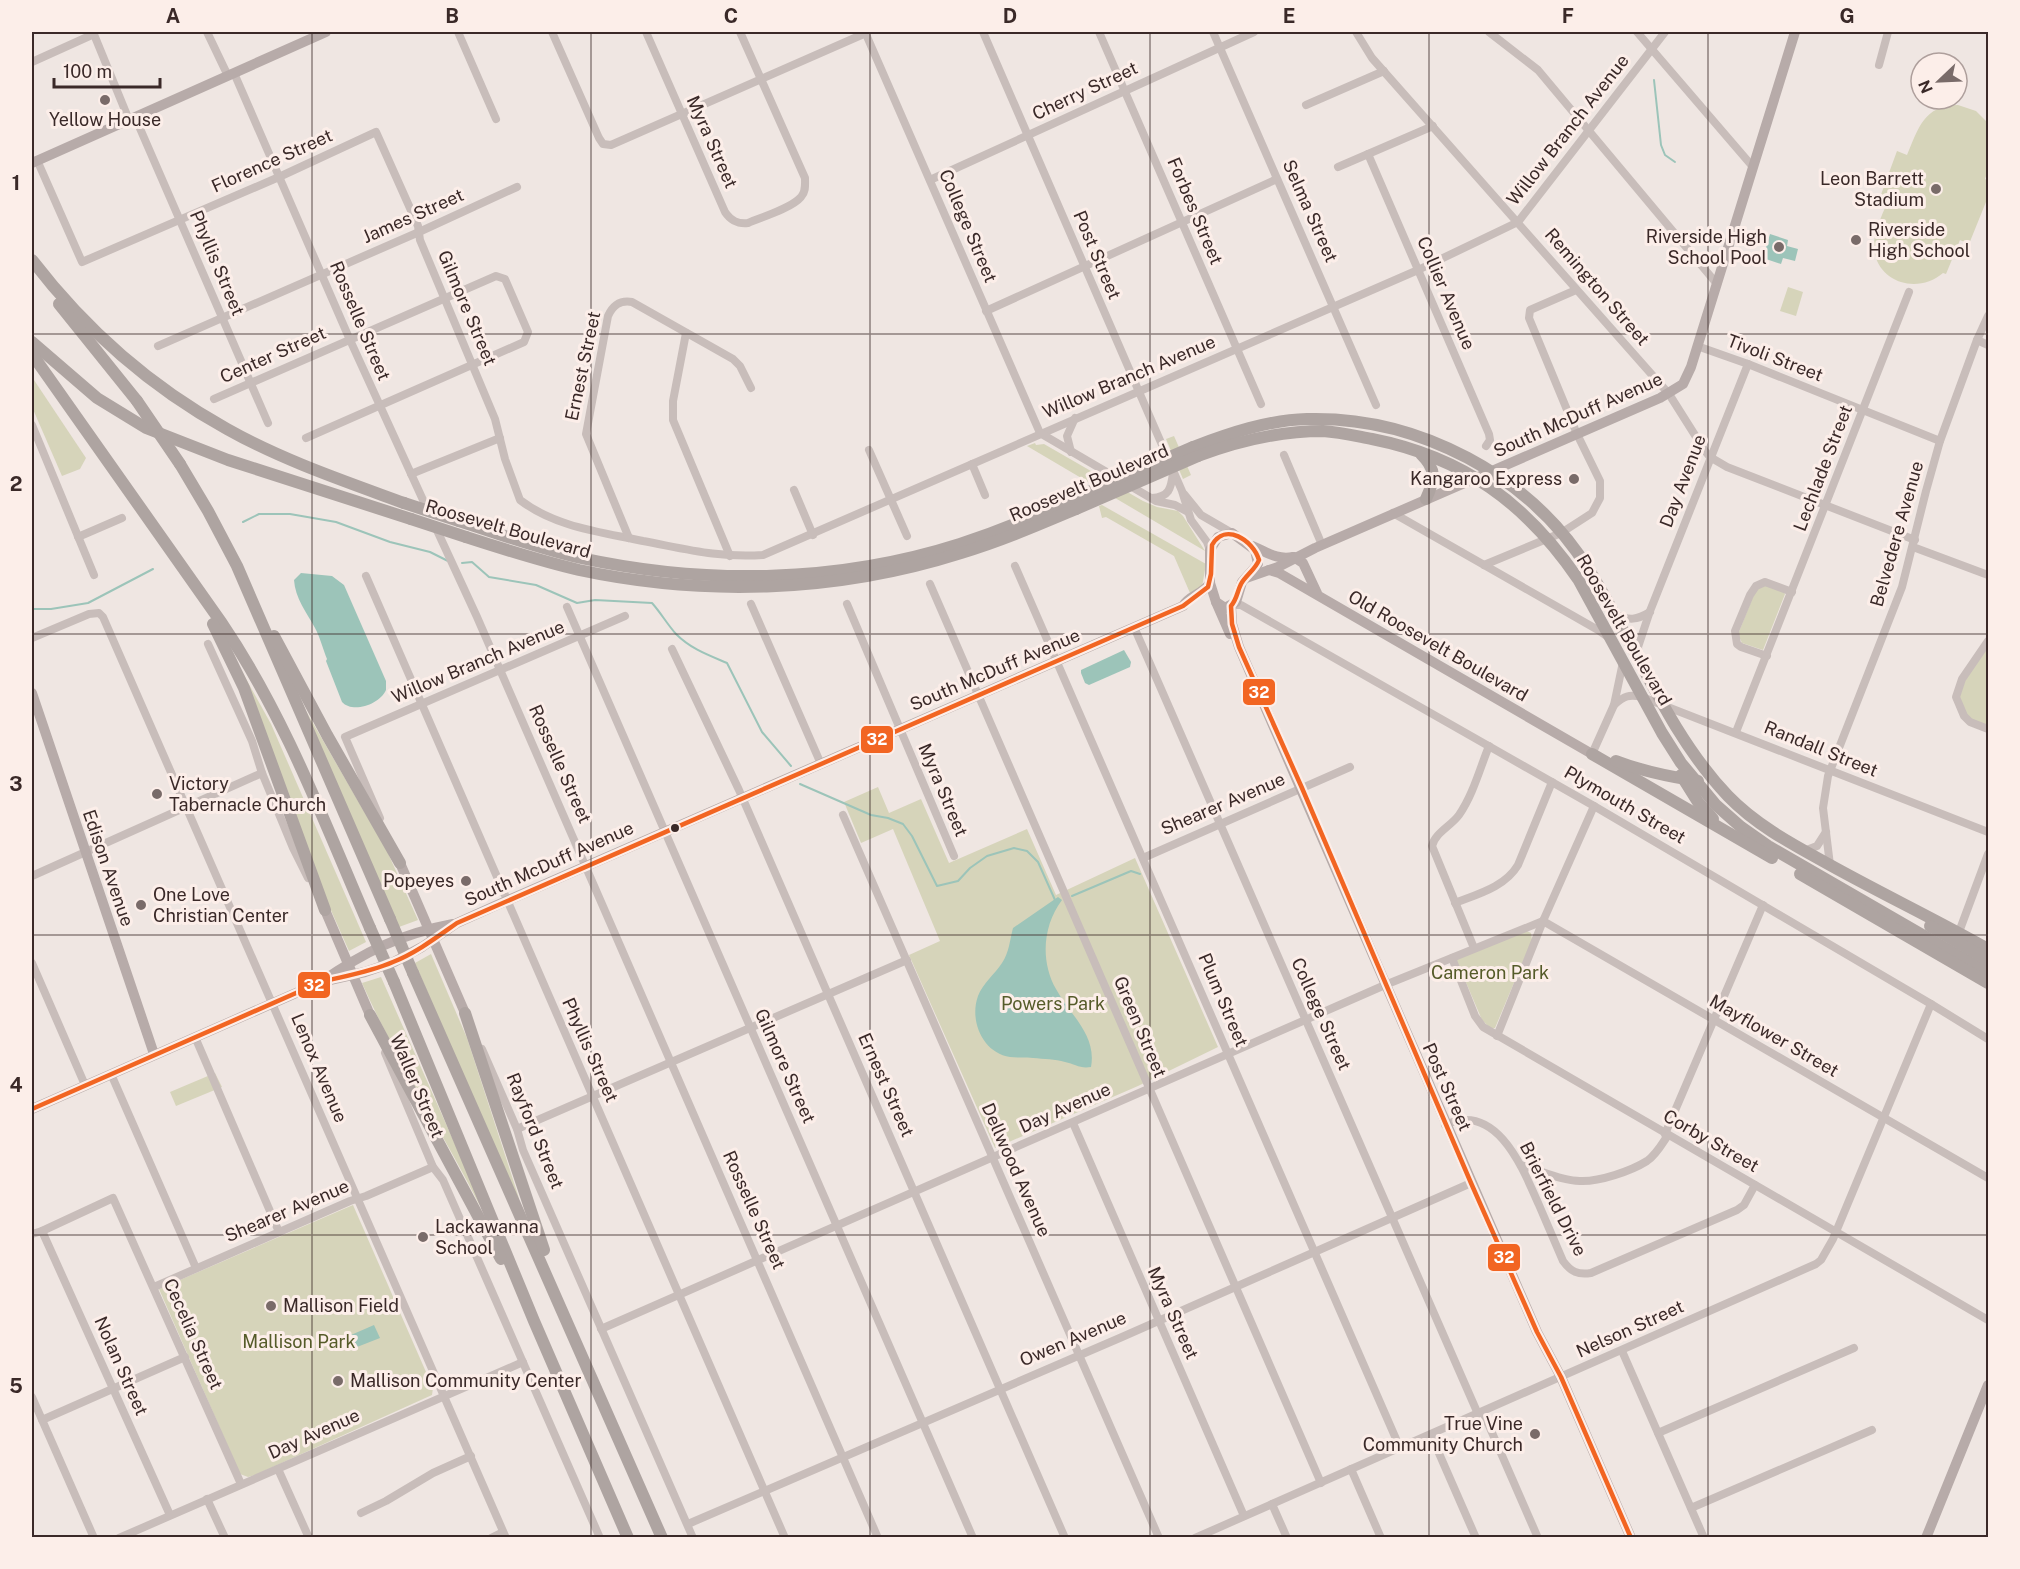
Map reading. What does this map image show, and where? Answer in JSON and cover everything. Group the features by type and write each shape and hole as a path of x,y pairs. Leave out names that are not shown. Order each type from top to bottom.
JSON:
{"highway":[{"name":"Roosevelt Boulevard","path":"32,260 70,306 145,375 187,405 229,430 282,456 404,503 547,549 609,564 670,573 758,577 843,570 901,560 981,537 1071,505"},
{"path":"32,269 137,401 180,464 213,520 257,612 662,1538"},
{"name":"Roosevelt Boulevard","path":"32,342 97,398 146,428 228,460 549,563 617,577 701,586 788,586 855,578 933,562 1003,539 1071,505 1238,431 1264,424 1308,419 1336,420 1406,431 1467,456 1534,504 1562,533 1588,567 1698,761 1728,796 1755,819 1848,876"},
{"path":"32,354 236,645 269,701 394,982 534,1321 628,1538"},
{"name":"Roosevelt Boulevard","path":"1196,451 1248,439 1324,431 1418,451 1475,477 1516,508 1549,539 1578,579 1689,780 1722,811 1768,846 1989,973"},
{"path":"1418,451 1431,463 1433,471 1433,485 1426,499"},
{"path":"177,560 219,634 244,688 325,910"},
{"path":"257,612 279,642 327,735 400,863"},
{"path":"1592,754 1634,768 1701,781 1728,796"},
{"path":"1592,754 1989,983"},
{"path":"1689,780 1707,814 1723,830"},
{"path":"1848,876 1989,949"},
{"path":"1848,876 1989,960"},
{"path":"465,1013 567,1320"},
{"path":"370,1015 534,1321"}],"main road":[{"path":"34,162 326,32"},
{"name":"South McDuff Avenue","path":"1246,578 1286,564 1294,557 1322,544 1669,394 1683,384 1698,346 1795,32"},
{"path":"1210,550 1218,537 1232,533 1274,557 1284,559 1294,557 1303,563 1320,596"},
{"path":"1216,601 1223,608 1236,603 1242,582 1258,564 1255,550 1249,544"},
{"name":"Post Street","path":"1210,550 1210,583 1228,631 1239,646"},
{"name":"Old Roosevelt Boulevard","path":"1268,570 1279,573 1320,596 1592,754"},
{"name":"South McDuff Avenue","path":"1183,606 1186,600 1205,591 1210,583"},
{"name":"South McDuff Avenue","path":"32,1109 321,982 394,962 458,923 1134,627 1183,606 1189,607 1202,601 1216,601"},
{"name":"Post Street","path":"1236,603 1231,620 1239,646 1445,1125 1537,1332 1561,1377 1631,1538"},
{"name":"Edison Avenue","path":"32,693 154,1054"},
{"name":"Rayford Street","path":"400,863 465,1013"},
{"name":"Waller Street","path":"325,910 370,1015"},
{"name":"South McDuff Avenue","path":"321,982 386,942 428,928 458,923"},
{"path":"1926,1538 1985,1402 1989,1385"}],"street":[{"name":"Rosselle Street","path":"207,32 231,74 279,177 379,406 500,670 878,1538"},
{"path":"458,32 496,119"},
{"path":"552,32 603,144 611,145 865,32"},
{"name":"Myra Street","path":"646,32 728,217 741,224 796,202 802,197 806,185 805,178 761,79"},
{"path":"740,32 761,79"},
{"name":"College Street","path":"865,32 1040,433"},
{"name":"Post Street","path":"983,32 1182,491 1193,524 1207,542 1210,550"},
{"name":"Forbes Street","path":"1099,32 1261,404"},
{"name":"Selma Street","path":"1213,32 1376,405"},
{"name":"Cherry Street","path":"930,180 1254,32"},
{"name":"Remington Street","path":"1356,32 1363,46 1384,71 1669,394 1710,457 1727,467 1826,505 1989,575"},
{"path":"1489,32 1538,70 1717,284"},
{"path":"1637,32 1753,167"},
{"name":"Willow Branch Avenue","path":"520,500 567,524 712,555 763,555 813,535 1040,433 1418,270 1518,222 1665,32"},
{"path":"1879,65 1888,32"},
{"path":"32,62 93,33"},
{"name":"Phyllis Street","path":"93,33 181,219 268,423"},
{"path":"1306,105 1384,71"},
{"path":"1338,167 1433,126"},
{"name":"Florence Street","path":"34,162 82,262 279,177 376,132"},
{"name":"Gilmore Street","path":"376,132 418,226 420,240 495,419 520,500"},
{"name":"Collier Avenue","path":"1368,154 1489,434 1490,440 1486,446"},
{"path":"986,311 1277,179"},
{"name":"James Street","path":"158,346 517,187"},
{"name":"Center Street","path":"214,399 496,276 501,276 505,279 528,333 524,342 472,364"},
{"path":"1484,566 1562,533 1592,513 1600,498 1600,481 1577,434 1528,318 1530,310 1576,290"},
{"name":"Lechlade Street","path":"1736,732 1909,292"},
{"name":"Ernest Street","path":"629,538 586,434 608,315 618,303 632,302 686,333"},
{"name":"Belvedere Avenue","path":"1830,866 1823,808 1830,770 1902,587 1940,441 1977,340 1989,316"},
{"path":"730,556 673,420 673,401 686,333 733,359 744,372 751,388"},
{"path":"1977,340 1989,345"},
{"name":"Tivoli Street","path":"1698,346 1940,441"},
{"path":"306,438 472,364"},
{"name":"Day Avenue","path":"1639,659 1638,647 1650,611 1748,364"},
{"path":"1071,452 1067,436 1075,418"},
{"path":"32,425 94,575"},
{"path":"1040,433 1151,498 1188,512"},
{"path":"411,474 500,438"},
{"path":"869,450 907,536"},
{"path":"1284,455 1322,544"},
{"path":"972,464 985,495"},
{"path":"1151,498 1167,494 1171,489 1174,473"},
{"path":"794,490 813,535"},
{"name":"Post Street","path":"1182,491 1199,514 1232,533"},
{"path":"1393,513 1598,630 1611,640"},
{"path":"78,537 122,518"},
{"name":"Plum Street","path":"1015,566 1400,1448"},
{"name":"Phyllis Street","path":"366,576 785,1538"},
{"path":"1767,656 1741,647 1736,641 1735,631 1756,585 1765,582 1792,592"},
{"name":"Green Street","path":"930,584 1321,1483"},
{"name":"Plymouth Street","path":"1236,603 1594,806 1989,1039"},
{"path":"751,604 821,764"},
{"name":"Myra Street","path":"846,604 954,856"},
{"name":"Gilmore Street","path":"567,607 973,1538"},
{"path":"1614,613 1631,620 1650,611"},
{"name":"Lenox Avenue","path":"32,638 89,614 99,613 106,623 504,1535"},
{"name":"Willow Branch Avenue","path":"345,737 625,616"},
{"name":"College Street","path":"1134,627 1391,1217 1538,1538"},
{"path":"1989,641 1962,680 1956,697 1964,716 1970,722 1989,729"},
{"name":"Waller Street","path":"208,644 252,741 262,773 295,852 325,910"},
{"name":"Ernest Street","path":"672,649 743,798 1065,1538"},
{"path":"1592,754 1614,705 1623,662"},
{"path":"1614,705 1623,697 1631,694 1642,697"},
{"name":"Randall Street","path":"1642,697 1989,832"},
{"name":"Rayford Street","path":"345,737 400,863"},
{"path":"1474,948 1434,853 1433,842 1454,821 1463,808 1489,746"},
{"name":"Shearer Avenue","path":"1143,858 1350,767"},
{"path":"32,876 262,773"},
{"path":"1455,903 1500,884 1514,872 1552,782"},
{"path":"1497,1036 1543,921 1594,806"},
{"name":"Dellwood Avenue","path":"843,815 1159,1538"},
{"path":"1804,851 1821,842 1826,831"},
{"path":"1959,932 1989,854"},
{"path":"1521,1165 1579,1182 1607,1178 1647,1161 1666,1135 1763,905"},
{"name":"Day Avenue","path":"601,1329 1385,986 1543,921"},
{"name":"Mayflower Street","path":"1543,921 1989,1178"},
{"name":"Corby Street","path":"1452,958 1475,1016 1483,1027 1989,1320"},
{"path":"518,1130 907,960"},
{"path":"32,963 85,1085"},
{"name":"Nelson Street","path":"1196,1538 1816,1264 1821,1260 1836,1232 1931,1004"},
{"name":"Rayford Street","path":"465,1013 518,1130 523,1150 693,1538"},
{"name":"Waller Street","path":"370,1015 433,1167 443,1180 600,1538"},
{"path":"195,1037 279,1232"},
{"path":"111,1074 196,1268"},
{"name":"Brierfield Drive","path":"1445,1125 1460,1120 1473,1120 1501,1137 1521,1165 1563,1261 1575,1273 1591,1274 1737,1210 1744,1204 1755,1185"},
{"name":"Myra Street","path":"1072,1123 1244,1516"},
{"name":"Shearer Avenue","path":"154,1287 433,1167"},
{"name":"Owen Avenue","path":"688,1524 1471,1183"},
{"name":"Cecelia Street","path":"42,1231 113,1198 241,1484"},
{"path":"32,1234 42,1231"},
{"name":"Nolan Street","path":"42,1231 170,1515"},
{"path":"1658,1433 1854,1348"},
{"path":"1622,1351 1704,1538"},
{"path":"42,1420 185,1357"},
{"name":"Day Avenue","path":"119,1538 140,1533 170,1515 523,1362"},
{"path":"32,1397 94,1538"},
{"path":"1691,1508 1872,1430"},
{"path":"1431,1435 1476,1538"},
{"path":"361,1514 433,1473 471,1456"},
{"path":"278,1469 309,1538"},
{"path":"1351,1470 1381,1538"},
{"path":"207,1499 225,1538"},
{"path":"1272,1504 1287,1538"},
{"path":"491,1538 504,1535"}],"green space":[{"name":"Leon Barrett Stadium","path":"1969,109 1976,111 1988,123 1988,170 1985,179 1988,181 1988,197 1969,244 1960,240 1946,274 1943,273 1923,283 1912,284 1891,278 1883,270 1877,261 1874,249 1875,237 1887,203 1879,200 1897,151 1907,155 1919,128 1934,111 1969,111"},
{"path":"1788,287 1803,292 1796,316 1780,311"},
{"path":"32,377 86,458 80,469 62,476 32,407"},
{"path":"1174,436 1191,475 1183,479 1166,439"},
{"path":"1035,443 1036,445 1044,444 1143,501 1157,507 1178,511 1205,551 1027,446"},
{"path":"1102,505 1206,564 1202,587 1190,593 1174,556 1106,517 1102,518 1099,506"},
{"path":"1766,585 1783,591 1785,594 1763,650 1742,643 1738,634 1757,587"},
{"path":"1988,646 1988,727 1971,719 1965,713 1959,694 1961,686"},
{"path":"240,668 271,724 366,942 349,951 318,881"},
{"path":"299,699 387,851 418,920 399,927"},
{"name":"Powers Park","path":"878,787 889,813 921,799 949,863 1027,829 1056,895 1135,858 1218,1047 1138,1086 995,1148 909,955 940,941 893,829 861,843 844,802"},
{"name":"Cameron Park","path":"1527,931 1531,933 1532,940 1495,1028 1491,1029 1482,1020 1456,959"},
{"path":"431,954 467,1038 522,1213 415,963"},
{"path":"381,977 477,1194 480,1206 389,1040 362,983"},
{"path":"215,1073 222,1087 176,1106 170,1092"},
{"name":"Mallison Park","path":"353,1205 433,1388 432,1395 255,1475 248,1477 240,1474 159,1289"}],"water":[{"name":"Riverside High School Pool","path":"1770,234 1788,240 1787,246 1798,249 1795,261 1783,258 1781,264 1763,258"},
{"path":"301,573 332,576 344,585 386,681 386,690 383,695 372,703 353,707 342,702 318,635 297,593 294,580"},
{"path":"1124,650 1131,662 1130,667 1089,685 1085,683 1081,670"},
{"path":"1058,897 1062,900 1051,921 1046,943 1048,967 1056,989 1086,1035 1092,1056 1091,1067 1001,1054 986,1043 975,1016 978,996 1004,959 1013,928"},
{"path":"374,1325 380,1338 357,1347 351,1335"}],"waterway":[{"path":"1654,80 1661,145 1665,155 1675,162"},
{"path":"243,522 259,514 290,514 336,522 390,542 430,552 448,561"},
{"path":"462,563 472,562 489,577 536,585 577,603 595,600 652,603 673,630 688,644 727,663 762,732 791,766"},
{"path":"32,609 51,609 88,603 153,569"},
{"path":"800,784 871,815 903,824 912,836 937,886 958,881 970,868 987,856 1014,848 1027,851 1038,862 1055,900"},
{"path":"1072,896 1131,871 1140,874"}],"transit line":[{"name":"32","path":"32,1109 321,982 375,969 402,958 457,923 1183,606 1208,587 1212,545 1218,538 1231,534 1245,540 1259,560 1241,584 1231,606 1232,624 1239,647 1302,788 1471,1183 1537,1332 1561,1377 1631,1538"}],"place":[{"name":"Yellow House","path":"105,100"},
{"name":"Leon Barrett Stadium","path":"1936,189"},
{"name":"Riverside High School","path":"1856,240"},
{"name":"Riverside High School Pool","path":"1779,247"},
{"name":"Kangaroo Express","path":"1574,479"},
{"name":"Victory Tabernacle Church","path":"157,794"},
{"name":"Popeyes","path":"466,881"},
{"name":"One Love Christian Center","path":"141,905"},
{"name":"Lackawanna School","path":"423,1237"},
{"name":"Mallison Field","path":"271,1306"},
{"name":"Mallison Community Center","path":"338,1381"},
{"name":"True Vine Community Church","path":"1535,1434"}]}
